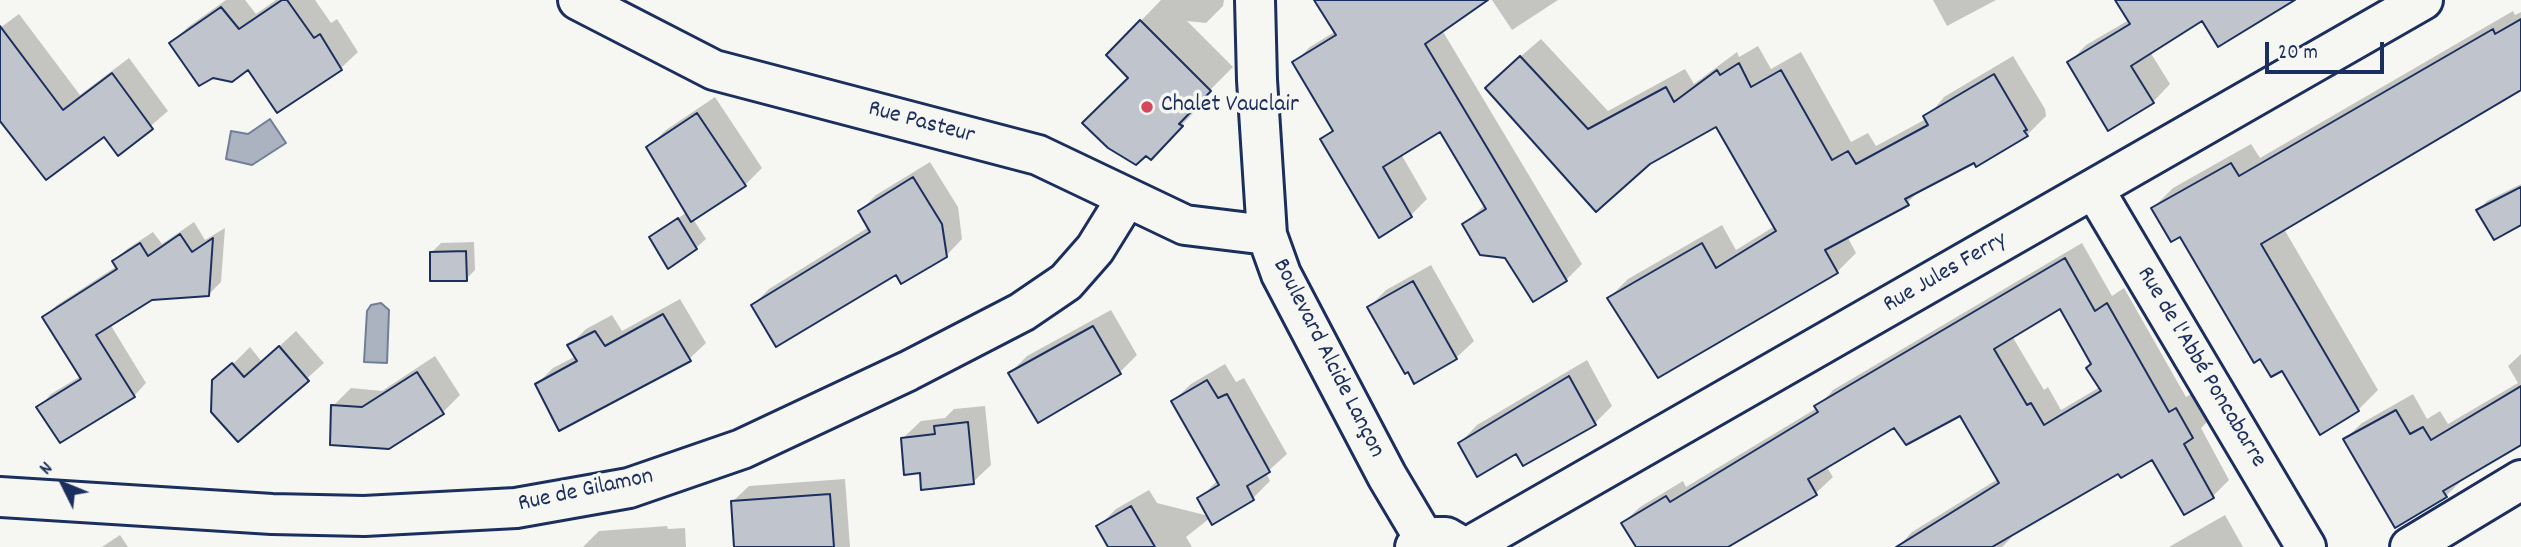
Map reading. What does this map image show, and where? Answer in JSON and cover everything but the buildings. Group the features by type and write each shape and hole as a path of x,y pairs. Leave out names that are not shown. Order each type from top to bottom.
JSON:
{"street":[{"name":"Rue Pasteur","path":"578,0 714,70 1038,155 1185,225 1267,235"},
{"name":"Boulevard Alcide Lançon","path":"1255,0 1256,80 1267,235 1281,274 1420,543"},
{"name":"Rue Jules Ferry","path":"1466,547 2423,0"},
{"name":"Rue de l'Abbé Poncabarre","path":"2094,189 2306,547"},
{"name":"Rue de Gilamon","path":"0,497 272,514 365,532 629,488 742,449 908,372 1022,312 1066,282 1095,248 1126,199"},
{"path":"2410,547 2521,480"},
{"path":"1420,543 1446,537 1466,547"}],"shaded area":[{"path":"270,119 286,143 252,165 226,159 231,131 248,134"},
{"path":"381,303 389,310 387,363 364,362 367,311 371,305"}],"place":[{"name":"Chalet Vauclair","path":"1147,107"}]}
